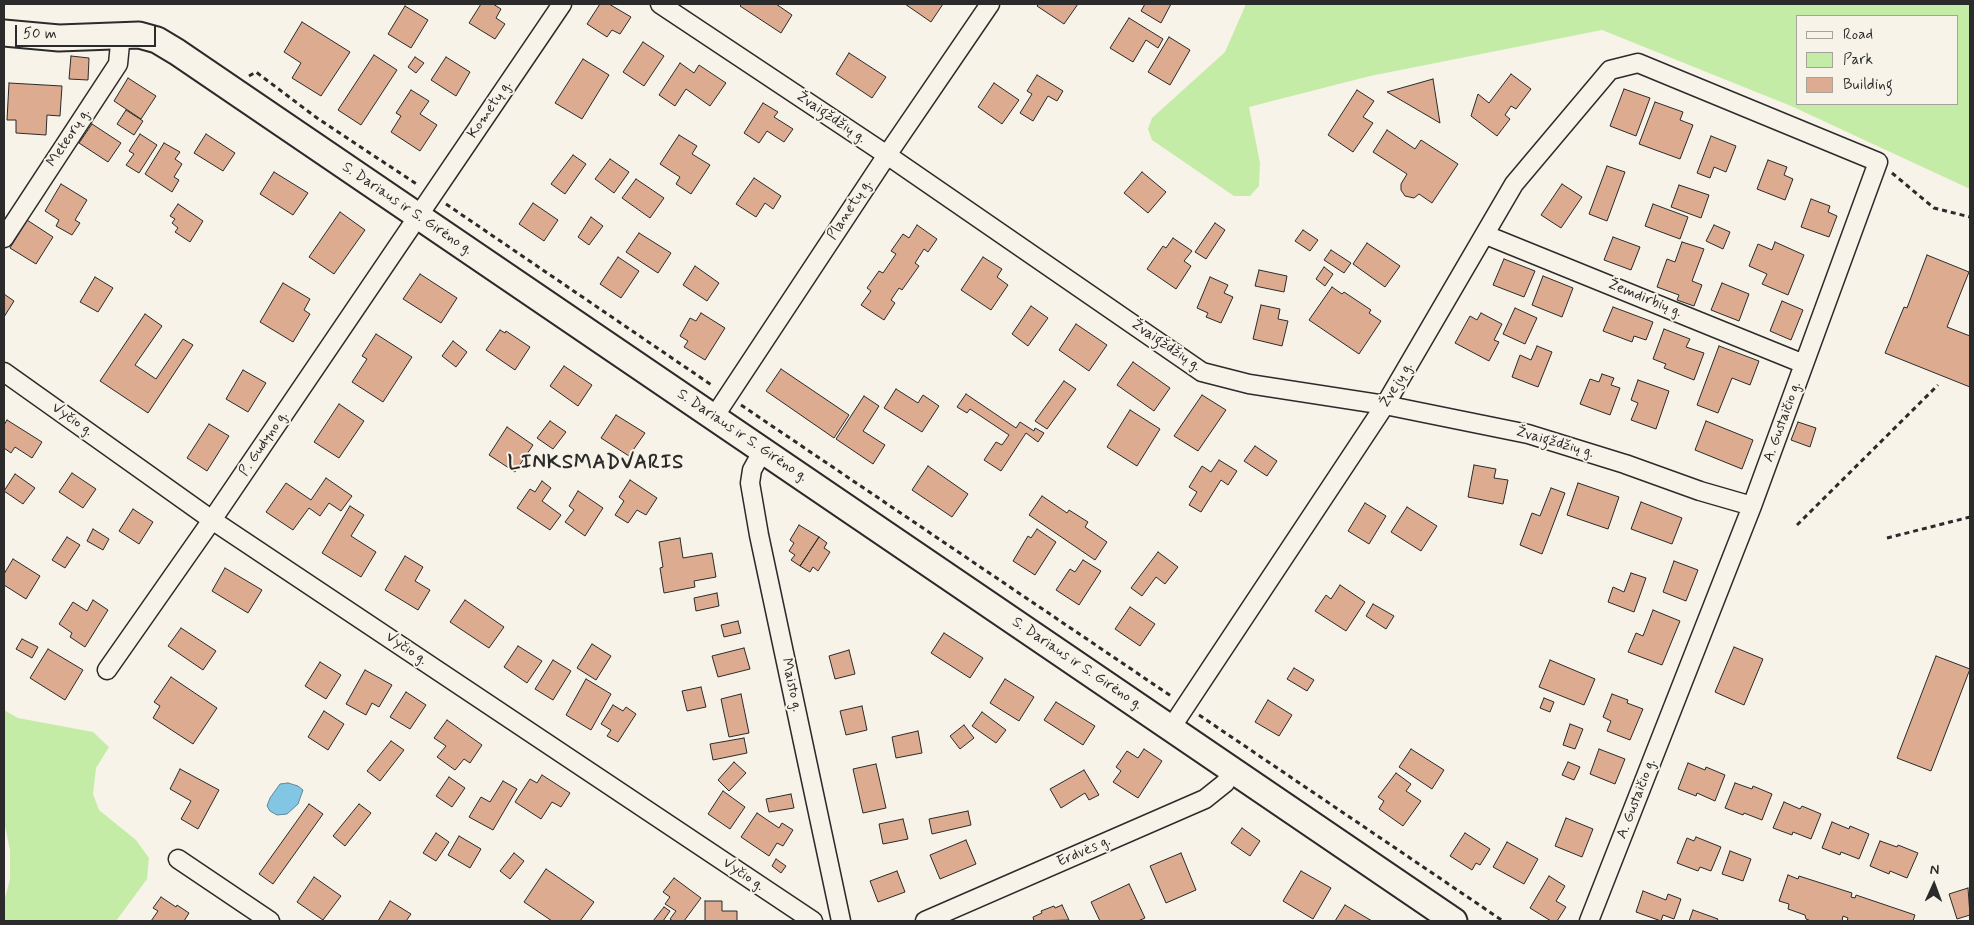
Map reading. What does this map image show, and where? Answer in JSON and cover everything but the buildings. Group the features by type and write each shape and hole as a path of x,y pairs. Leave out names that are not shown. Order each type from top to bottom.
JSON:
{"street":[{"name":"Kometų g.","path":"418,216 562,4"},
{"name":"Žvaigždžių g.","path":"660,4 886,155 1202,372 1249,384 1385,405 1528,434 1752,506"},
{"name":"Planetų g.","path":"714,417 886,155 990,4"},
{"name":"S. Dariaus ir S. Girėno g.","path":"4,33 58,38 121,34 139,35 157,40 177,52 1454,921"},
{"name":"Meteorų g.","path":"4,238 118,64 121,34"},
{"name":"Žvejų g.","path":"1171,728 1385,405 1486,235 1514,184 1610,70 1638,63 1878,162"},
{"name":"A. Gustaičio g.","path":"1589,921 1752,506 1878,162"},
{"name":"P. Gudyno g.","path":"108,670 418,216"},
{"name":"Žemdirbių g.","path":"1486,235 1804,364"},
{"name":"Vyčio g.","path":"4,372 212,520 813,921"},
{"name":"Maisto g.","path":"763,450 752,470 750,483 759,535 842,921"},
{"name":"Erdvės g.","path":"925,921 1205,800 1215,793 1233,770"},
{"path":"178,859 270,921"}],"path":[{"path":"229,88 256,72 317,118 1503,921"},
{"path":"1878,162 1934,208 1970,217"},
{"path":"1798,525 1938,385"},
{"path":"1887,538 1970,517"}],"green space":[{"path":"1246,4 1970,4 1970,189 1791,106 1602,30 1370,76 1249,107 1260,163 1259,186 1250,196 1234,196 1152,140 1148,129 1152,118 1225,52"},
{"path":"4,710 18,718 93,732 109,747 96,768 93,794 99,810 136,840 149,858 147,879 116,921 4,921 4,902 10,879 10,850 4,822"}],"water":[{"path":"288,783 298,786 303,790 298,804 287,814 277,815 270,811 267,806 280,784"}],"district":[{"name":"LINKSMADVARIS","path":"596,464"}]}
